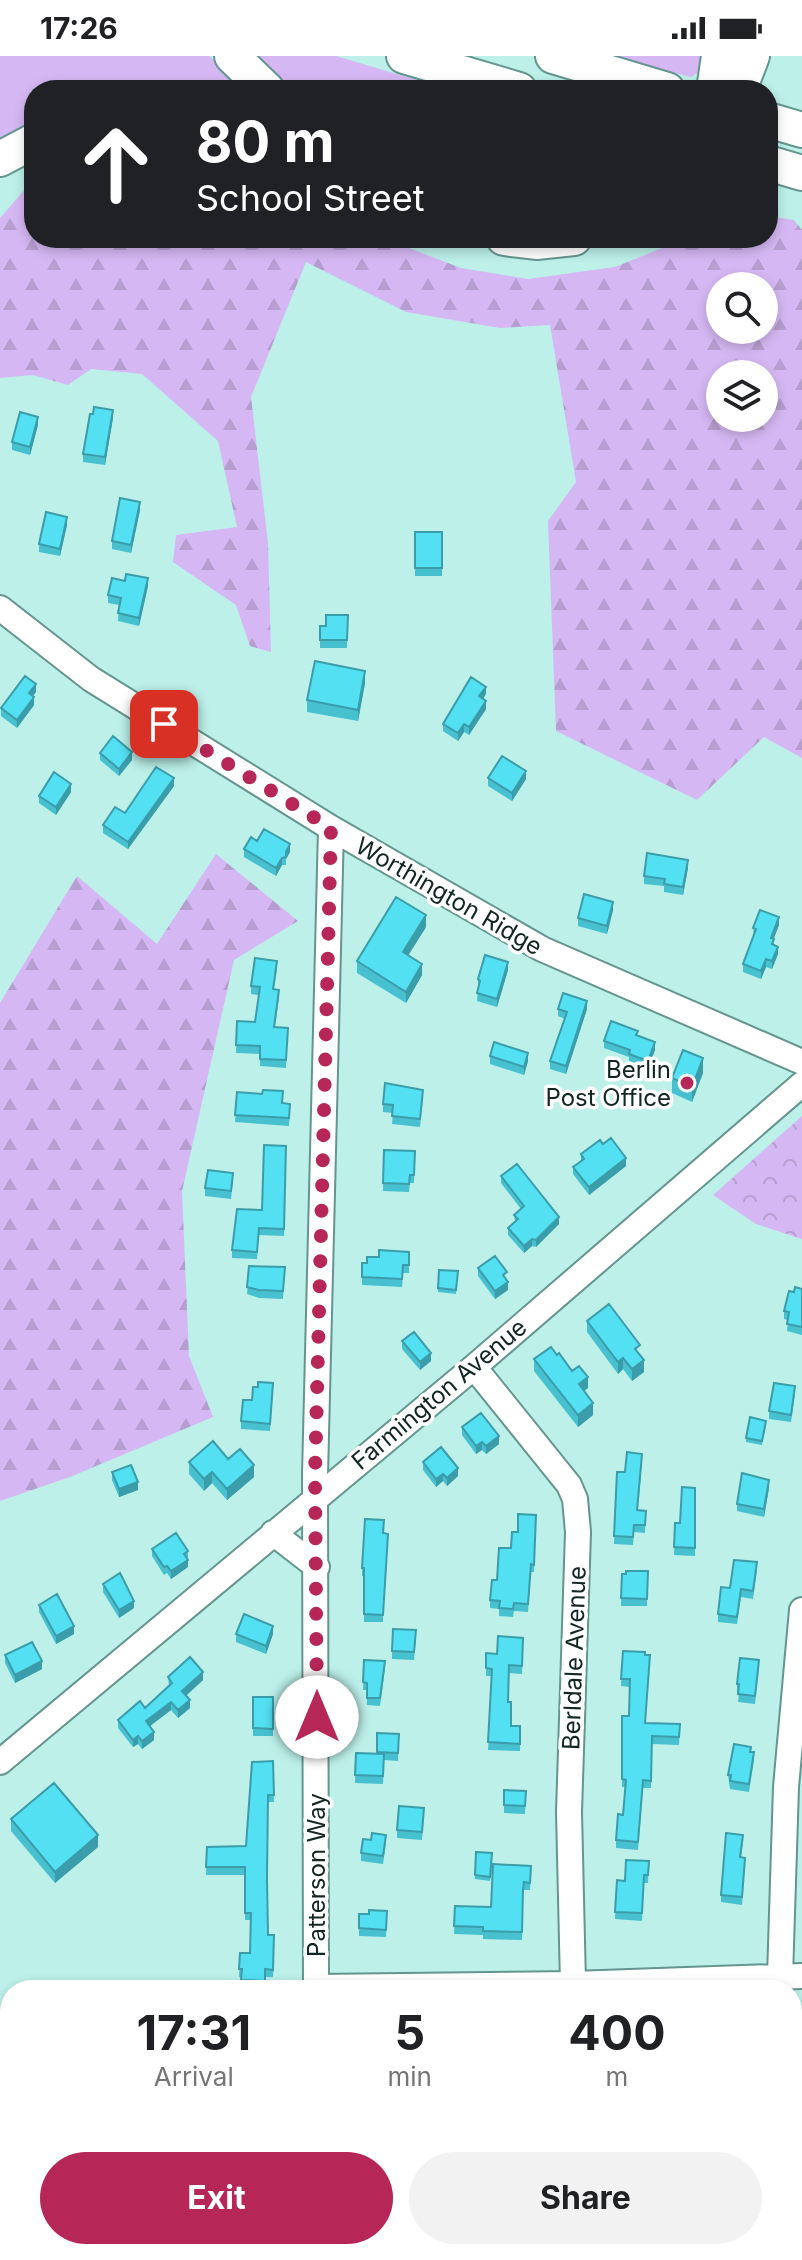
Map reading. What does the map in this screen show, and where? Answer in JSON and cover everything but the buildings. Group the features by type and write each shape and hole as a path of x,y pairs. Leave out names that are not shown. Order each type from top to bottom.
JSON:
{"highway":[{"path":"232,56 257,80"},
{"path":"404,56 485,80"},
{"path":"553,56 633,80"},
{"path":"715,80 719,56"},
{"path":"743,80 752,56"},
{"path":"778,123 802,130"},
{"path":"0,159 24,146"},
{"path":"778,166 802,173"},
{"path":"778,185 802,187"}],"street":[{"name":"Worthington Ridge","path":"0,608 91,679 331,828 542,949 802,1062"},
{"name":"Patterson Way","path":"316,1980 316,1436 331,828"},
{"name":"Farmington Avenue","path":"0,1762 474,1367 802,1084"},
{"name":"Berldale Avenue","path":"474,1367 560,1473 575,1499 578,1532 569,1812 573,1980"},
{"path":"273,1533 317,1567"},
{"path":"682,1980 791,1976 786,1787 802,1610"}],"green space":[{"path":"0,56 209,56 235,80 24,80 24,139 0,150"},
{"path":"253,56 336,56 417,80 278,80"},
{"path":"607,56 703,56 699,72 691,77"},
{"path":"24,190 24,248 409,248 461,268 528,279 615,267 662,248 778,248 778,218 794,220 802,230 802,758 764,737 697,800 556,731 548,521 576,482 550,325 500,328 406,312 306,262 251,397 268,543 271,652 250,646 236,605 173,562 176,535 237,527 218,441 142,374 91,369 68,385 33,375 0,378 0,218"},
{"path":"216,854 298,921 234,960 182,1191 189,1356 213,1417 70,1477 0,1501 0,1003 77,876 157,944"},
{"path":"802,1116 802,1239 756,1224 713,1195"}],"place":[{"name":"Berlin Post Office","path":"687,1083"}],"route":[{"path":"164,724 331,828 315,1475 317,1717"}]}
